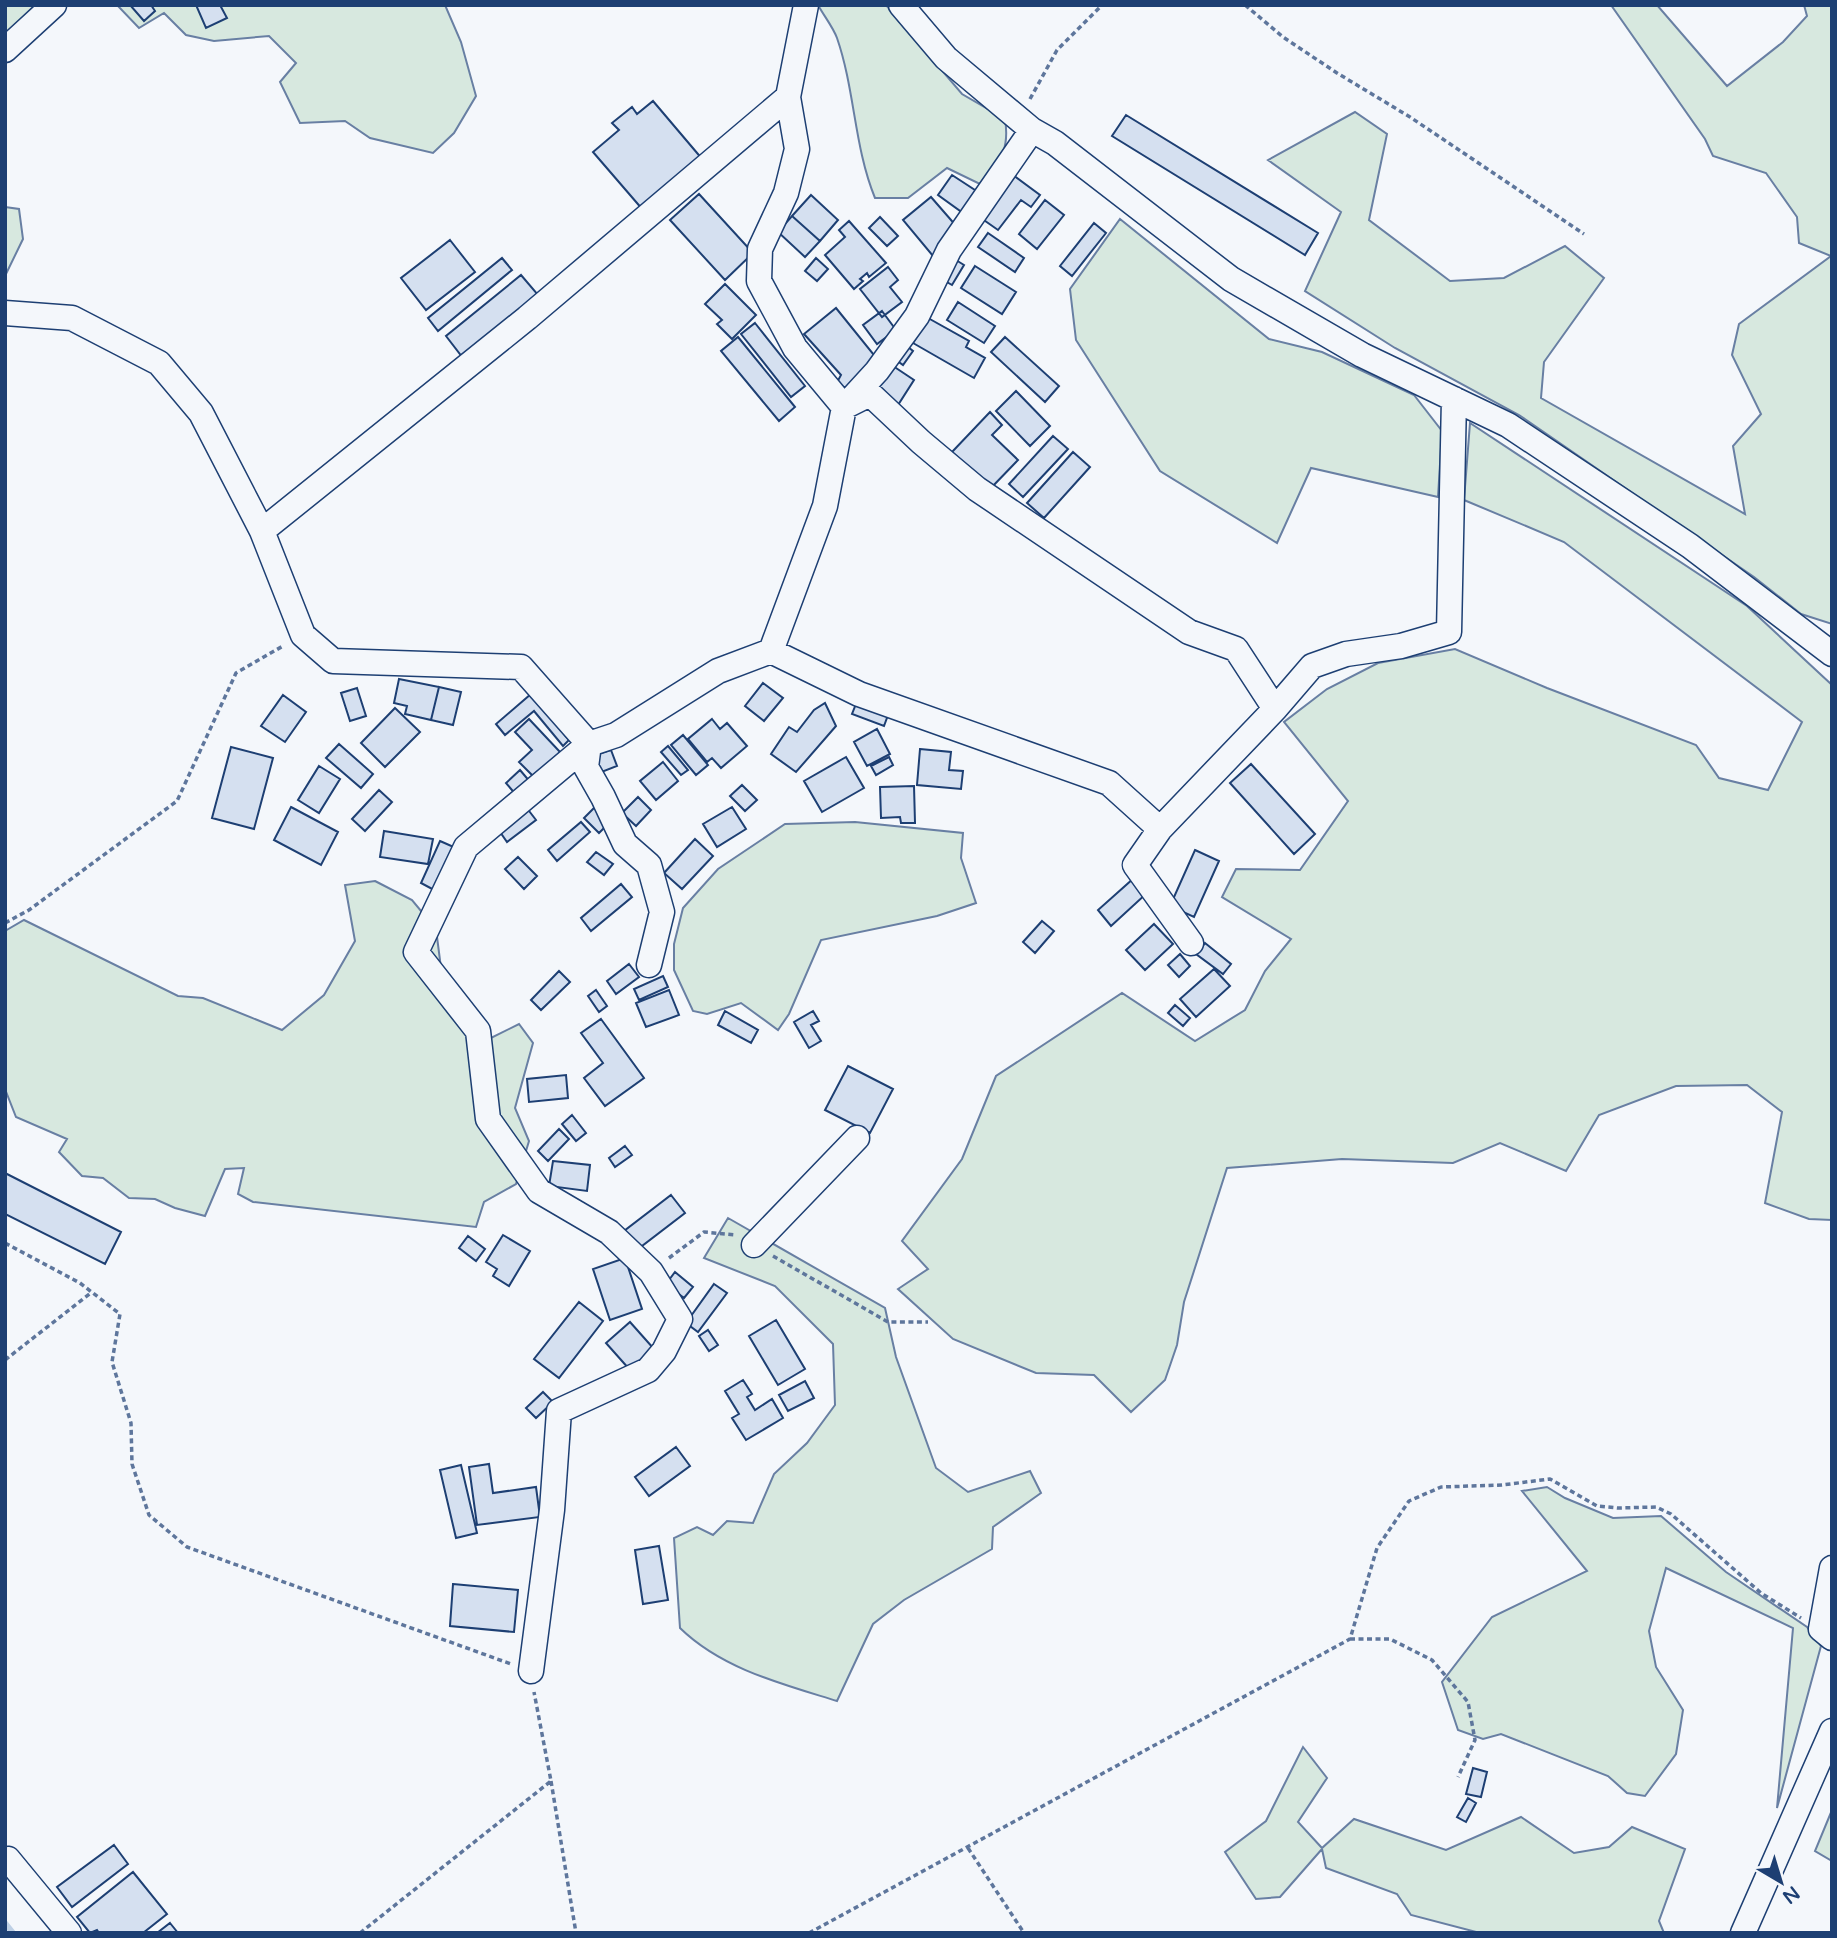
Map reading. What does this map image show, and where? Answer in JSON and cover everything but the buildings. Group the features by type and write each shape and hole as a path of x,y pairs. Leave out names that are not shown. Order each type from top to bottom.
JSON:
{"street":[{"path":"5,50 54,5"},
{"path":"806,5 788,97 796,149 786,192 760,249 759,281 795,348 844,407"},
{"path":"901,5 946,58 1026,125 1055,143 1231,279 1362,355 1508,425 1679,538 1832,654"},
{"path":"262,531 527,318 788,97"},
{"path":"771,651 825,506 844,407 877,371 917,316 949,250 1026,125"},
{"path":"5,313 72,318 159,363 201,413 262,531 303,635 333,661 521,667 589,744 586,767 625,844 649,865 662,912 649,965"},
{"path":"844,407 870,394 977,489 1189,632 1236,649 1275,709"},
{"path":"1191,943 1135,865 1160,829 1275,709 1312,666 1346,654 1401,646 1449,632 1454,399"},
{"path":"531,1671 552,1510 559,1411 648,1370 664,1351 680,1319 651,1272 609,1232 540,1191 488,1119 478,1031 416,952 466,847 589,744 616,735 718,671 771,651 859,694 1110,783 1160,829"},
{"path":"754,1245 858,1138"},
{"path":"1826,1634 1832,1567"},
{"path":"1751,1927 1832,1731"},
{"path":"8,1858 69,1933"}],"path":[{"path":"1026,125 1057,50 1102,5"},
{"path":"1245,5 1305,51 1410,117 1584,234"},
{"path":"5,923 29,910 177,801 236,673 303,635"},
{"path":"651,1272 704,1232 733,1233 888,1322 928,1322"},
{"path":"5,1243 80,1283 120,1314 113,1362 131,1423 132,1464 149,1515 187,1547 531,1671 576,1933"},
{"path":"5,1360 92,1292"},
{"path":"1350,1639 1377,1548 1409,1501 1441,1487 1502,1485 1550,1479 1597,1506 1656,1507 1671,1514 1760,1593 1826,1634"},
{"path":"809,1933 1350,1639 1390,1639 1432,1660 1468,1702 1475,1740 1458,1777"},
{"path":"360,1933 551,1781"},
{"path":"968,1848 1024,1933"}],"shaded area":[{"path":"5,5 35,5 5,35"},
{"path":"117,5 445,5 461,42 476,96 454,133 433,153 370,138 345,121 300,123 280,82 296,63 269,36 214,41 186,35 164,13 139,28"},
{"path":"818,5 886,5 962,94 1005,119 1005,147 982,185 947,168 908,198 875,198 863,159 843,58 835,34"},
{"path":"1611,5 1657,5 1727,86 1783,42 1807,16 1804,5 1832,5 1832,624 1801,614 1754,577 1519,415 1395,348 1305,291 1341,212 1268,160 1355,112 1387,134 1369,220 1450,281 1504,278 1565,246 1604,278 1544,362 1541,398 1745,514 1733,446 1761,414 1732,355 1739,324 1831,256 1799,243 1797,217 1766,173 1713,156 1705,139"},
{"path":"5,207 19,209 23,239 5,276"},
{"path":"1120,219 1269,339 1322,352 1414,395 1442,431 1438,497 1311,468 1277,543 1160,471 1076,340 1070,289"},
{"path":"1470,423 1747,606 1832,685 1832,1220 1809,1219 1765,1203 1782,1112 1747,1085 1676,1086 1599,1115 1566,1171 1500,1143 1453,1163 1342,1159 1227,1168 1184,1302 1177,1345 1165,1380 1131,1412 1094,1375 1036,1373 953,1339 898,1289 928,1269 902,1241 962,1159 996,1076 1122,993 1195,1041 1245,1010 1265,971 1291,939 1222,897 1236,869 1300,870 1348,801 1284,722 1327,689 1378,663 1455,649 1547,688 1696,745 1719,778 1768,790 1802,722 1564,542 1464,500"},
{"path":"855,822 963,833 961,858 976,903 937,916 821,940 789,1014 778,1030 741,1003 707,1014 693,1011 674,970 674,944 683,908 718,869 785,824"},
{"path":"375,881 412,900 436,929 441,968 491,1038 519,1024 533,1043 515,1108 529,1141 516,1184 484,1202 476,1227 253,1202 238,1194 244,1168 225,1169 205,1216 155,1199 129,1198 103,1178 82,1176 59,1152 67,1139 16,1117 5,1089 5,931 24,920 178,996 203,998 282,1030 324,995 355,941 345,885"},
{"path":"728,1218 885,1308 896,1357 936,1468 968,1492 1030,1471 1041,1493 993,1527 992,1549 904,1600 873,1624 837,1701 734,1665 680,1628 674,1538 697,1527 713,1535 727,1521 753,1523 774,1474 807,1443 835,1405 833,1344 775,1286 704,1258"},
{"path":"1547,1487 1565,1498 1613,1518 1661,1516 1726,1572 1807,1627 1821,1646 1777,1808 1793,1628 1666,1568 1649,1631 1656,1667 1683,1710 1676,1754 1645,1796 1627,1793 1608,1776 1501,1734 1483,1739 1458,1730 1442,1682 1492,1617 1587,1571 1522,1491"},
{"path":"1303,1747 1327,1778 1298,1822 1322,1848 1354,1819 1446,1850 1521,1817 1574,1853 1609,1847 1632,1827 1685,1849 1659,1921 1664,1933 1480,1933 1411,1915 1397,1894 1326,1868 1322,1849 1280,1897 1256,1899 1225,1852 1266,1821"},
{"path":"1832,1810 1832,1861 1815,1851"}],"waterway":[{"path":"5,1923 13,1933"}]}
